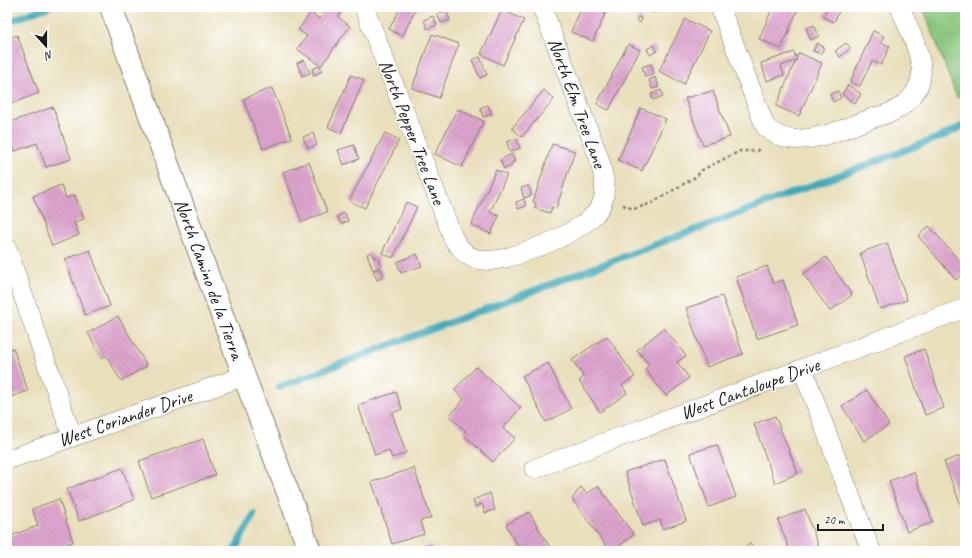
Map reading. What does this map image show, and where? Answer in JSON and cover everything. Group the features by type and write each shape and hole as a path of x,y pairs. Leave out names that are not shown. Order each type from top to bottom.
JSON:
{"street":[{"name":"North Camino de la Tierra","path":"111,7 244,376 310,551"},
{"name":"North Pepper Tree Lane","path":"364,7 454,240 465,254 493,262 557,239 580,227 594,215 603,200"},
{"name":"North Elm Tree Lane","path":"542,7 599,158 604,179 603,200"},
{"path":"720,7 765,126 773,134 790,139 808,139 825,135 895,111 911,98 919,86 922,76 920,62 900,7"},
{"path":"7,249 72,436"},
{"name":"West Cantaloupe Drive","path":"534,469 965,308"},
{"path":"802,370 871,551"},
{"name":"West Coriander Drive","path":"7,460 244,376"}],"path":[{"path":"603,200 634,209 652,203 697,176 702,170 740,151 757,151 773,134"}],"green space":[{"path":"923,7 965,7 965,92 957,98"}],"building":[{"path":"328,7 331,7 341,13 338,17 350,26 321,66 297,49 307,36 298,30 311,12 319,19"},
{"path":"401,7 417,7 402,36 389,29"},
{"path":"582,7 608,7 593,41 571,32"},
{"path":"641,7 658,7 655,13"},
{"path":"773,7 799,7 781,49 759,39"},
{"path":"828,7 841,7 834,22 823,17"},
{"path":"502,10 524,20 503,65 481,54"},
{"path":"446,11 450,20 441,23 437,14"},
{"path":"433,16 437,25 427,29 424,20"},
{"path":"638,17 642,19 640,23 636,20"},
{"path":"685,19 710,31 684,84 659,71"},
{"path":"814,25 819,36 811,40 806,28"},
{"path":"873,31 884,36 881,43 890,46 881,65 872,61 860,86 850,82"},
{"path":"432,34 459,44 439,98 412,88"},
{"path":"17,35 39,93 8,105 7,39"},
{"path":"817,43 824,47 821,54 813,51"},
{"path":"846,43 851,48 840,57 835,51"},
{"path":"628,44 640,50 609,110 597,104"},
{"path":"654,45 657,51 650,55 647,49"},
{"path":"794,52 797,60 781,66 784,75 767,81 761,63"},
{"path":"799,53 822,63 799,116 776,106"},
{"path":"480,57 487,75 480,78 472,60"},
{"path":"304,60 310,73 302,76 297,63"},
{"path":"651,64 654,74 645,77 642,67"},
{"path":"320,66 322,71 314,75 312,69"},
{"path":"351,75 364,80 341,133 328,127"},
{"path":"655,77 659,87 652,89 649,80"},
{"path":"848,85 861,94 855,104 842,94"},
{"path":"272,88 292,138 263,149 243,99"},
{"path":"544,90 554,99 522,137 512,128"},
{"path":"661,90 663,96 653,100 651,94"},
{"path":"713,91 730,137 703,145 685,98"},
{"path":"838,91 841,98 833,102 830,94"},
{"path":"488,105 492,114 483,117 480,108"},
{"path":"53,107 71,159 46,167 37,143 15,151 7,129 7,123"},
{"path":"641,108 666,119 642,171 618,160"},
{"path":"457,109 484,121 462,167 435,154"},
{"path":"313,133 317,145 308,148 303,137"},
{"path":"385,133 399,140 365,208 349,201"},
{"path":"516,138 520,148 510,152 507,142"},
{"path":"552,144 575,151 556,209 552,207 550,213 534,208 536,203 533,202"},
{"path":"354,145 359,159 344,165 338,150"},
{"path":"512,154 515,162 511,163 512,166 504,169 500,160"},
{"path":"309,162 327,212 302,222 283,172"},
{"path":"496,170 507,175 490,212 499,216 491,234 471,225"},
{"path":"61,185 66,198 75,195 84,219 74,222 79,235 52,246 33,196"},
{"path":"528,186 532,195 524,198 521,188"},
{"path":"524,199 526,206 518,209 516,202"},
{"path":"406,202 417,207 393,258 382,253"},
{"path":"345,213 348,221 341,224 337,216"},
{"path":"929,226 965,267 965,272 956,280 918,236"},
{"path":"887,243 907,300 880,309 860,253"},
{"path":"90,250 110,306 85,315 65,259"},
{"path":"371,252 374,258 377,256 381,266 373,270 367,254"},
{"path":"417,254 422,266 401,273 397,262"},
{"path":"826,257 852,295 830,311 803,274"},
{"path":"767,266 773,283 783,280 798,325 757,339 736,277"},
{"path":"381,268 384,277 377,280 373,271"},
{"path":"722,296 743,354 707,367 686,308"},
{"path":"118,316 147,366 121,381 106,355 102,358 88,333"},
{"path":"664,328 686,356 677,362 689,378 666,396 645,369 649,365 637,350"},
{"path":"607,336 635,377 622,385 627,393 600,412 579,381 584,377 572,360"},
{"path":"7,347 8,350 13,348 28,391 7,398"},
{"path":"924,349 944,408 925,415 905,356"},
{"path":"548,363 571,409 546,422 522,376"},
{"path":"476,367 521,408 503,428 515,438 493,462 463,434 466,431 449,416 464,399 454,390"},
{"path":"867,390 889,425 864,441 842,406"},
{"path":"396,392 402,409 392,413 406,453 392,458 389,450 375,455 358,405"},
{"path":"775,416 798,473 775,483 754,424"},
{"path":"203,439 215,475 151,497 139,461"},
{"path":"717,445 736,497 709,507 690,453"},
{"path":"965,454 965,507 962,508 944,462"},
{"path":"665,459 686,521 663,529 660,520 643,526 625,472"},
{"path":"122,468 134,500 79,521 67,489"},
{"path":"414,468 431,518 420,521 424,534 392,544 372,482"},
{"path":"914,472 933,522 907,532 889,481"},
{"path":"598,486 634,535 612,551 610,551 572,499 581,487 587,494"},
{"path":"490,493 495,510 485,513 482,504 475,507 473,500"},
{"path":"59,499 73,542 64,545 66,551 11,551 7,537 38,526 32,509"},
{"path":"805,509 820,551 790,551 778,520"},
{"path":"529,512 552,551 521,551 506,525"},
{"path":"751,544 754,551 733,551"},
{"path":"431,545 433,551 414,551"}],"waterway":[{"path":"7,22 48,7"},
{"path":"279,387 940,137 965,125"},
{"path":"234,551 254,514"}]}
